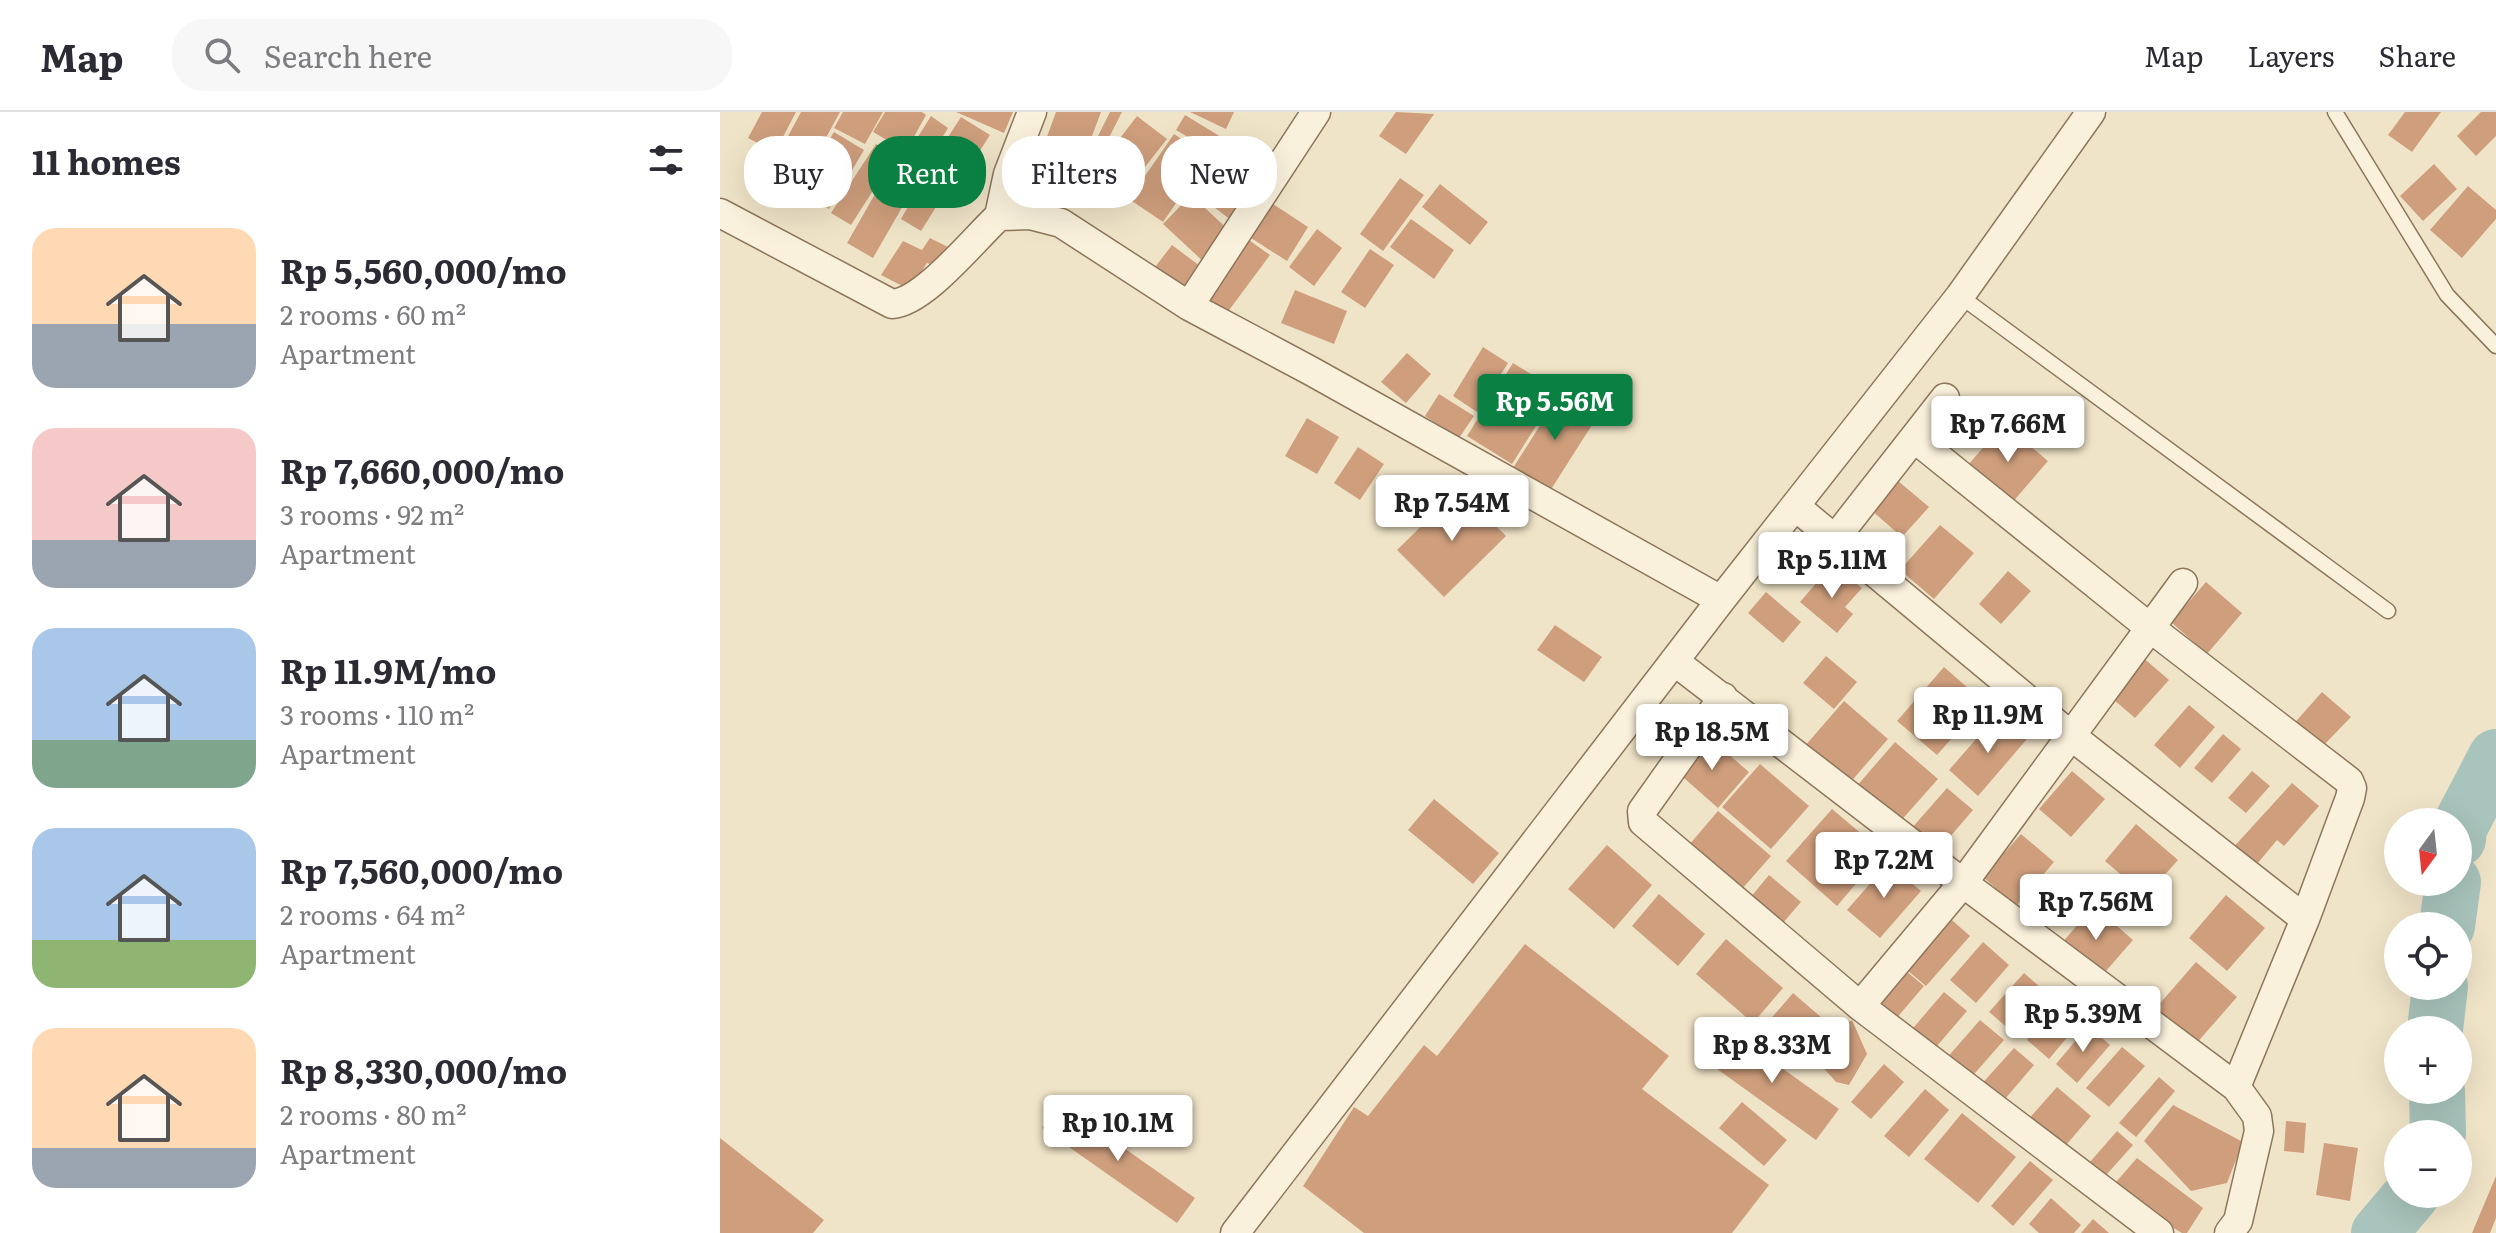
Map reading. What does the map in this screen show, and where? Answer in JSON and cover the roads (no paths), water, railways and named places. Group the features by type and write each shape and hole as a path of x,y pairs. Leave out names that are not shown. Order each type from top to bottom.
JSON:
{"street":[{"path":"720,213 892,304 903,303 959,258 999,216 1008,174 1032,112"},
{"path":"1189,306 1316,112"},
{"path":"1235,1233 1721,600 1960,296 2091,112"},
{"path":"999,216 1030,215 1061,223 1189,306 1325,378 1721,600"},
{"path":"1834,540 1945,398"},
{"path":"1914,438 2149,627 2349,781 2352,788 2350,798 2305,919 2236,1087"},
{"path":"1795,506 2070,735 2305,919"},
{"path":"1860,1006 1963,883 2183,583"},
{"path":"1674,661 2236,1087 2257,1116 2259,1131 2238,1221 2229,1233"},
{"path":"1723,697 1642,811 1643,822 1860,1006 2159,1233"}],"lane":[{"path":"2335,112 2447,295 2496,346"},
{"path":"1960,296 2388,611"}],"waterway":[{"path":"2469,808 2496,757"},
{"path":"2449,912 2451,896"},
{"path":"2437,1016 2438,1000"},
{"path":"2437,1104 2438,1120"},
{"path":"2379,1233 2400,1208"}]}
